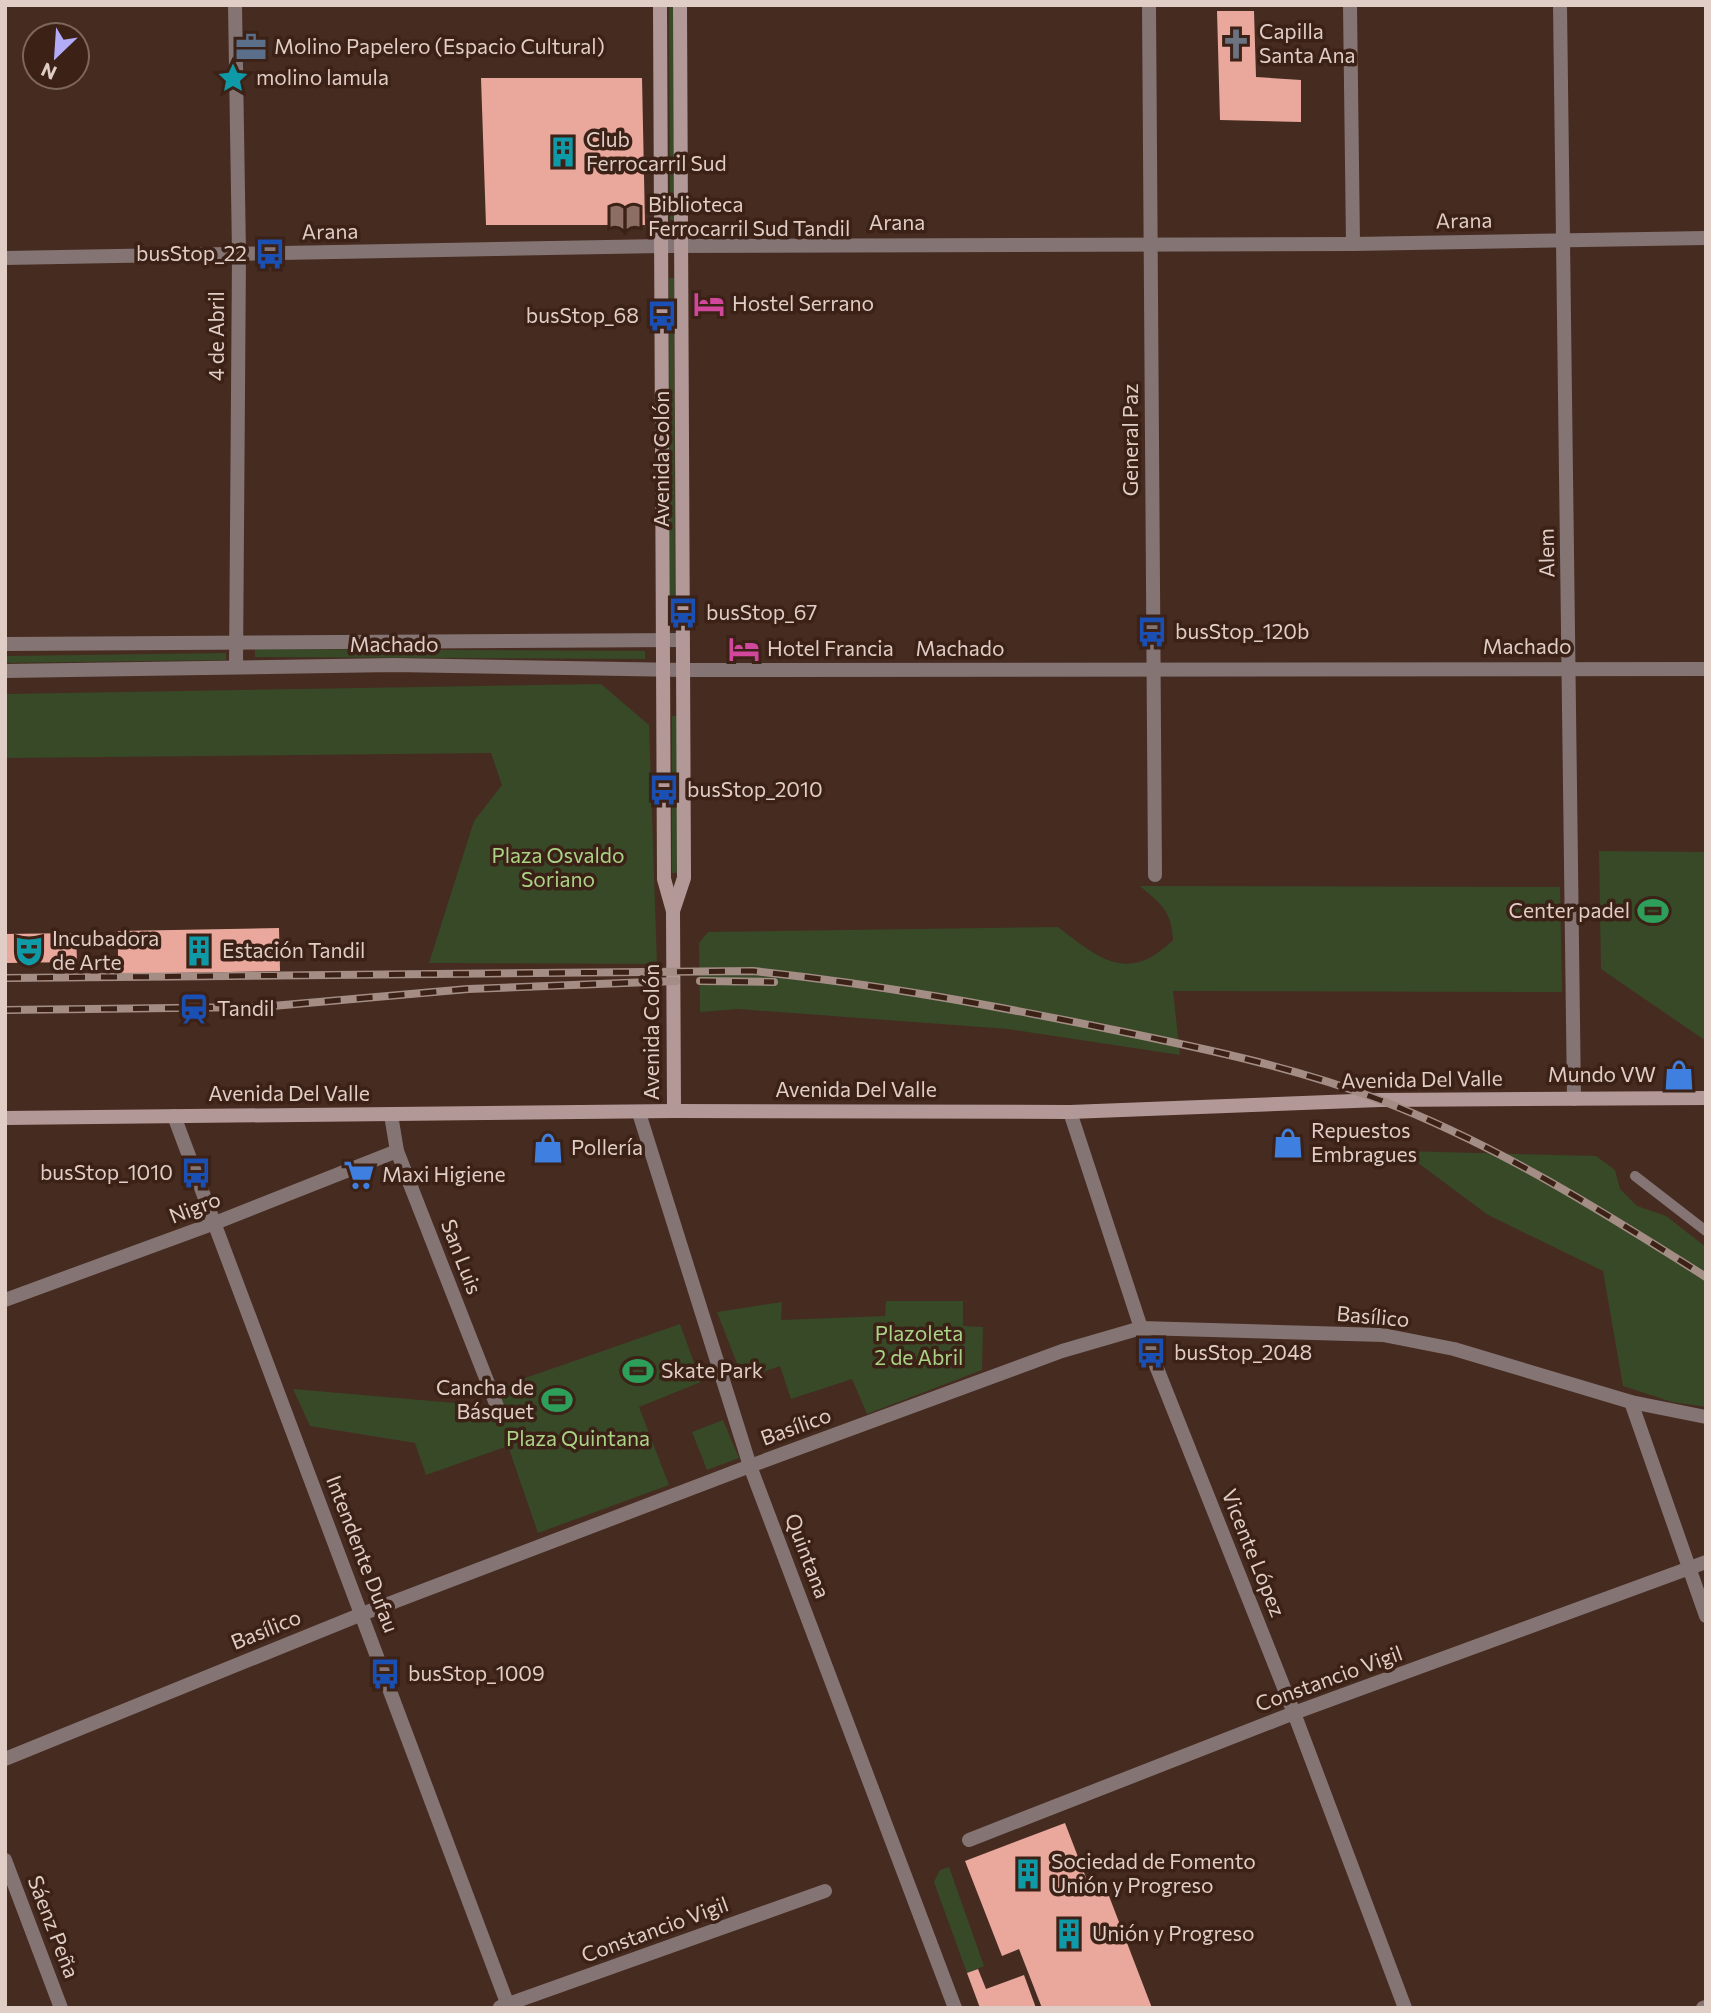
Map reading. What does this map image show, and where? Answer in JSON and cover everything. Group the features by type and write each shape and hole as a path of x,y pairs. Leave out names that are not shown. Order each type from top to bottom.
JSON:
{"main road":[{"name":"Avenida Colón","path":"660,5 664,879 673,911 674,1111"},
{"name":"Avenida Colón","path":"673,911 684,878 680,5"},
{"name":"Avenida Del Valle","path":"5,1118 674,1111 1070,1112 1380,1100 1706,1098"}],"street":[{"name":"4 de Abril","path":"235,5 239,254 236,667"},
{"name":"General Paz","path":"1149,5 1155,875"},
{"path":"1350,5 1353,244"},
{"name":"Alem","path":"1560,5 1574,1099"},
{"name":"Arana","path":"5,258 662,246 1151,242 1353,244 1706,238"},
{"name":"Machado","path":"5,645 683,640"},
{"name":"Machado","path":"5,671 394,665 663,671 1706,669"},
{"name":"Vicente López","path":"1070,1112 1141,1328 1294,1713 1405,2008"},
{"name":"Quintana","path":"639,1113 750,1466 955,2008"},
{"name":"San Luis","path":"391,1115 397,1151 500,1414"},
{"name":"Intendente Dufau","path":"174,1116 362,1614 505,2007"},
{"name":"Nigro","path":"5,1300 215,1223 397,1151"},
{"name":"Basílico","path":"5,1759 362,1614 750,1466 1062,1351 1141,1328 1383,1335 1454,1349 1631,1402 1706,1417"},
{"path":"1631,1402 1706,1616"},
{"name":"Constancio Vigil","path":"969,1840 1294,1713 1706,1562"},
{"name":"Sáenz Peña","path":"5,1860 61,2008"},
{"name":"Constancio Vigil","path":"505,2007 825,1891"}],"lane":[{"path":"1635,1177 1706,1231"}],"green space":[{"path":"669,5 673,5 675,220 670,220"},
{"path":"669,278 674,278 675,621 670,621"},
{"path":"255,649 645,651 645,659 255,657"},
{"path":"226,653 226,660 5,663 5,656"},
{"name":"Plaza Osvaldo Soriano","path":"601,684 649,725 657,964 429,963 474,821 502,785 491,753 5,758 5,694"},
{"path":"672,716 677,716 677,873 672,873"},
{"name":"Center padel","path":"1599,851 1706,852 1706,1041 1601,969"},
{"path":"1140,886 1560,887 1562,992 1173,991 1180,1055 1008,1029 738,1009 700,1012 699,943 708,932 1058,927 1101,957 1128,964 1142,961 1157,953 1173,940 1170,922 1164,909"},
{"path":"1402,1151 1596,1156 1615,1170 1620,1189 1637,1206 1666,1216 1706,1247 1706,1407 1672,1402 1623,1386 1603,1271 1488,1215"},
{"name":"Plazoleta 2 de Abril","path":"886,1301 963,1301 963,1326 983,1327 982,1370 867,1414 852,1379 791,1399 780,1366 743,1379 717,1312 782,1302 781,1320 885,1316"},
{"name":"Plaza Quintana","path":"680,1324 701,1382 639,1407 669,1485 538,1533 508,1446 426,1475 415,1443 310,1426 293,1389 490,1406 485,1392"},
{"path":"723,1420 739,1458 707,1470 692,1432"},
{"path":"949,1867 984,1966 967,1973 934,1882 940,1870"}],"building":[{"name":"Capilla Santa Ana","path":"1217,11 1254,11 1256,77 1301,80 1301,122 1220,120"},
{"name":"Club Ferrocarril Sud","path":"481,78 642,78 645,225 486,225"},
{"name":"Estación Tandil","path":"279,928 280,971 118,974 118,931"},
{"path":"76,933 77,962 5,963 5,934"},
{"path":"1065,1823 1090,1888 1104,1883 1152,2008 1042,2008 1019,1949 1002,1956 965,1861"},
{"path":"978,1969 986,1989 1024,1975 1036,2008 980,2008 967,1973"}],"railway":[{"path":"5,978 753,971 845,982 982,1004 1218,1052 1316,1078 1380,1100 1465,1137 1547,1180 1706,1277"},
{"path":"5,1010 261,1007 468,989 676,981"},
{"path":"700,981 774,982"}],"place":[{"name":"Capilla Santa Ana","path":"1236,44"},
{"name":"Molino Papelero (Espacio Cultural)","path":"251,47"},
{"name":"molino lamula","path":"233,78"},
{"name":"Club Ferrocarril Sud","path":"563,152"},
{"name":"Biblioteca Ferrocarril Sud Tandil","path":"625,217"},
{"name":"busStop_22","path":"270,254"},
{"name":"Hostel Serrano","path":"709,304"},
{"name":"busStop_68","path":"662,316"},
{"name":"busStop_67","path":"683,613"},
{"name":"busStop_120b","path":"1152,632"},
{"name":"Hotel Francia","path":"744,649"},
{"name":"busStop_2010","path":"664,790"},
{"name":"Center padel","path":"1653,911"},
{"name":"Incubadora de Arte","path":"29,951"},
{"name":"Estación Tandil","path":"199,951"},
{"name":"Tandil","path":"194,1009"},
{"name":"Mundo VW","path":"1679,1075"},
{"name":"Repuestos Embragues","path":"1288,1143"},
{"name":"Pollería","path":"548,1148"},
{"name":"busStop_1010","path":"196,1173"},
{"name":"Maxi Higiene","path":"359,1175"},
{"name":"busStop_2048","path":"1151,1353"},
{"name":"Skate Park","path":"638,1371"},
{"name":"Cancha de Básquet","path":"557,1400"},
{"name":"busStop_1009","path":"385,1674"},
{"name":"Sociedad de Fomento Unión y Progreso","path":"1028,1874"},
{"name":"Unión y Progreso","path":"1069,1934"}]}
